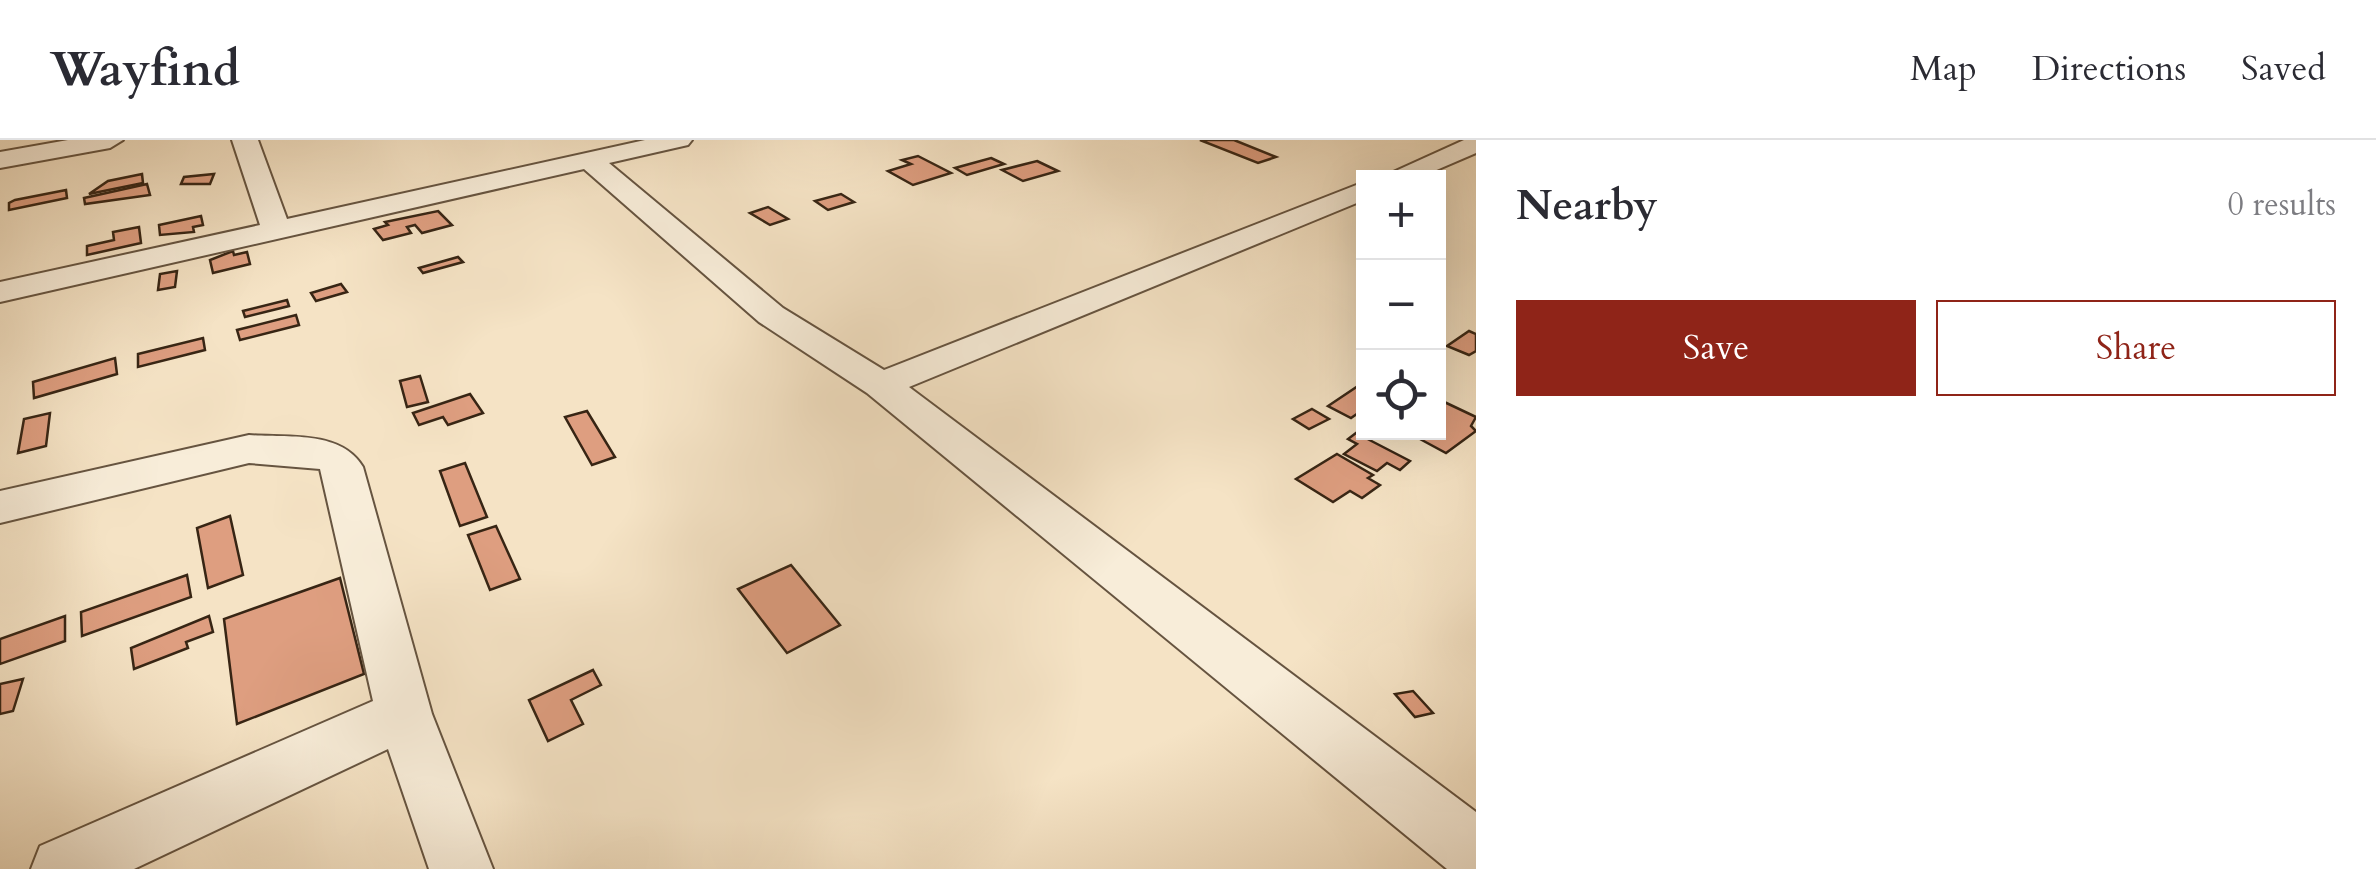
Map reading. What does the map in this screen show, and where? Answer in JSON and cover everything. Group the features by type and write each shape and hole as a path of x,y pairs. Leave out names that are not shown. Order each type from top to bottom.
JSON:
{"street":[{"path":"0,160 110,140"},
{"path":"245,140 276,230"},
{"path":"0,292 679,140"},
{"path":"1413,170 1476,144"},
{"path":"589,160 771,315 881,385 1476,852"},
{"path":"881,385 1356,193"},
{"path":"0,507 249,449 332,456 342,467 404,714 460,869"},
{"path":"63,869 404,714"}],"building":[{"path":"1200,140 1234,140 1276,157 1258,163"},
{"path":"918,156 951,173 913,185 888,171 911,164 902,160"},
{"path":"991,158 1004,164 967,175 955,168"},
{"path":"1037,161 1058,171 1023,181 1002,170"},
{"path":"142,174 143,183 89,194 108,181"},
{"path":"214,174 210,184 181,184 184,177"},
{"path":"147,184 150,195 85,204 84,198"},
{"path":"66,190 67,198 9,210 9,203 15,200"},
{"path":"841,194 854,202 828,210 815,201"},
{"path":"768,207 788,219 770,225 750,213"},
{"path":"438,211 452,225 422,233 415,225 407,227 411,233 383,240 374,229 388,225 385,222"},
{"path":"201,216 203,225 193,227 194,232 160,235 159,225"},
{"path":"139,227 141,243 87,255 87,246 114,240 113,232"},
{"path":"233,251 234,255 247,252 250,264 213,273 210,260"},
{"path":"458,257 463,262 423,273 419,268"},
{"path":"177,271 175,287 158,290 160,274"},
{"path":"341,284 347,292 316,301 311,293"},
{"path":"287,300 289,306 245,317 243,311"},
{"path":"296,315 299,325 240,340 237,330"},
{"path":"1469,331 1476,334 1476,351 1469,355 1447,346"},
{"path":"203,338 205,350 138,367 138,354"},
{"path":"115,358 117,374 34,398 33,382"},
{"path":"420,376 428,402 407,407 400,381"},
{"path":"1356,387 1356,415 1351,418 1328,406"},
{"path":"470,394 483,413 448,425 443,417 419,425 413,413"},
{"path":"1446,403 1476,417 1471,426 1476,431 1446,453 1422,440 1446,440"},
{"path":"1312,409 1329,419 1309,429 1293,419"},
{"path":"587,411 615,457 592,465 565,417"},
{"path":"50,413 46,446 18,453 24,419"},
{"path":"1356,433 1356,440 1370,440 1410,461 1400,470 1387,463 1377,471 1344,454 1357,444 1348,439"},
{"path":"1337,454 1373,475 1368,478 1380,485 1362,498 1350,491 1333,502 1296,479"},
{"path":"465,463 487,517 460,526 440,471"},
{"path":"230,516 243,575 208,588 197,528"},
{"path":"496,526 520,579 490,590 468,535"},
{"path":"791,565 840,625 787,653 738,589"},
{"path":"187,575 191,597 82,636 81,612"},
{"path":"340,578 364,674 237,724 224,619"},
{"path":"65,616 65,641 0,664 0,639"},
{"path":"209,616 213,632 186,642 188,648 134,669 131,648"},
{"path":"593,670 601,685 571,700 583,724 548,741 529,700"},
{"path":"23,679 13,711 0,714 0,684"},
{"path":"1413,691 1433,713 1415,717 1395,694"}]}
